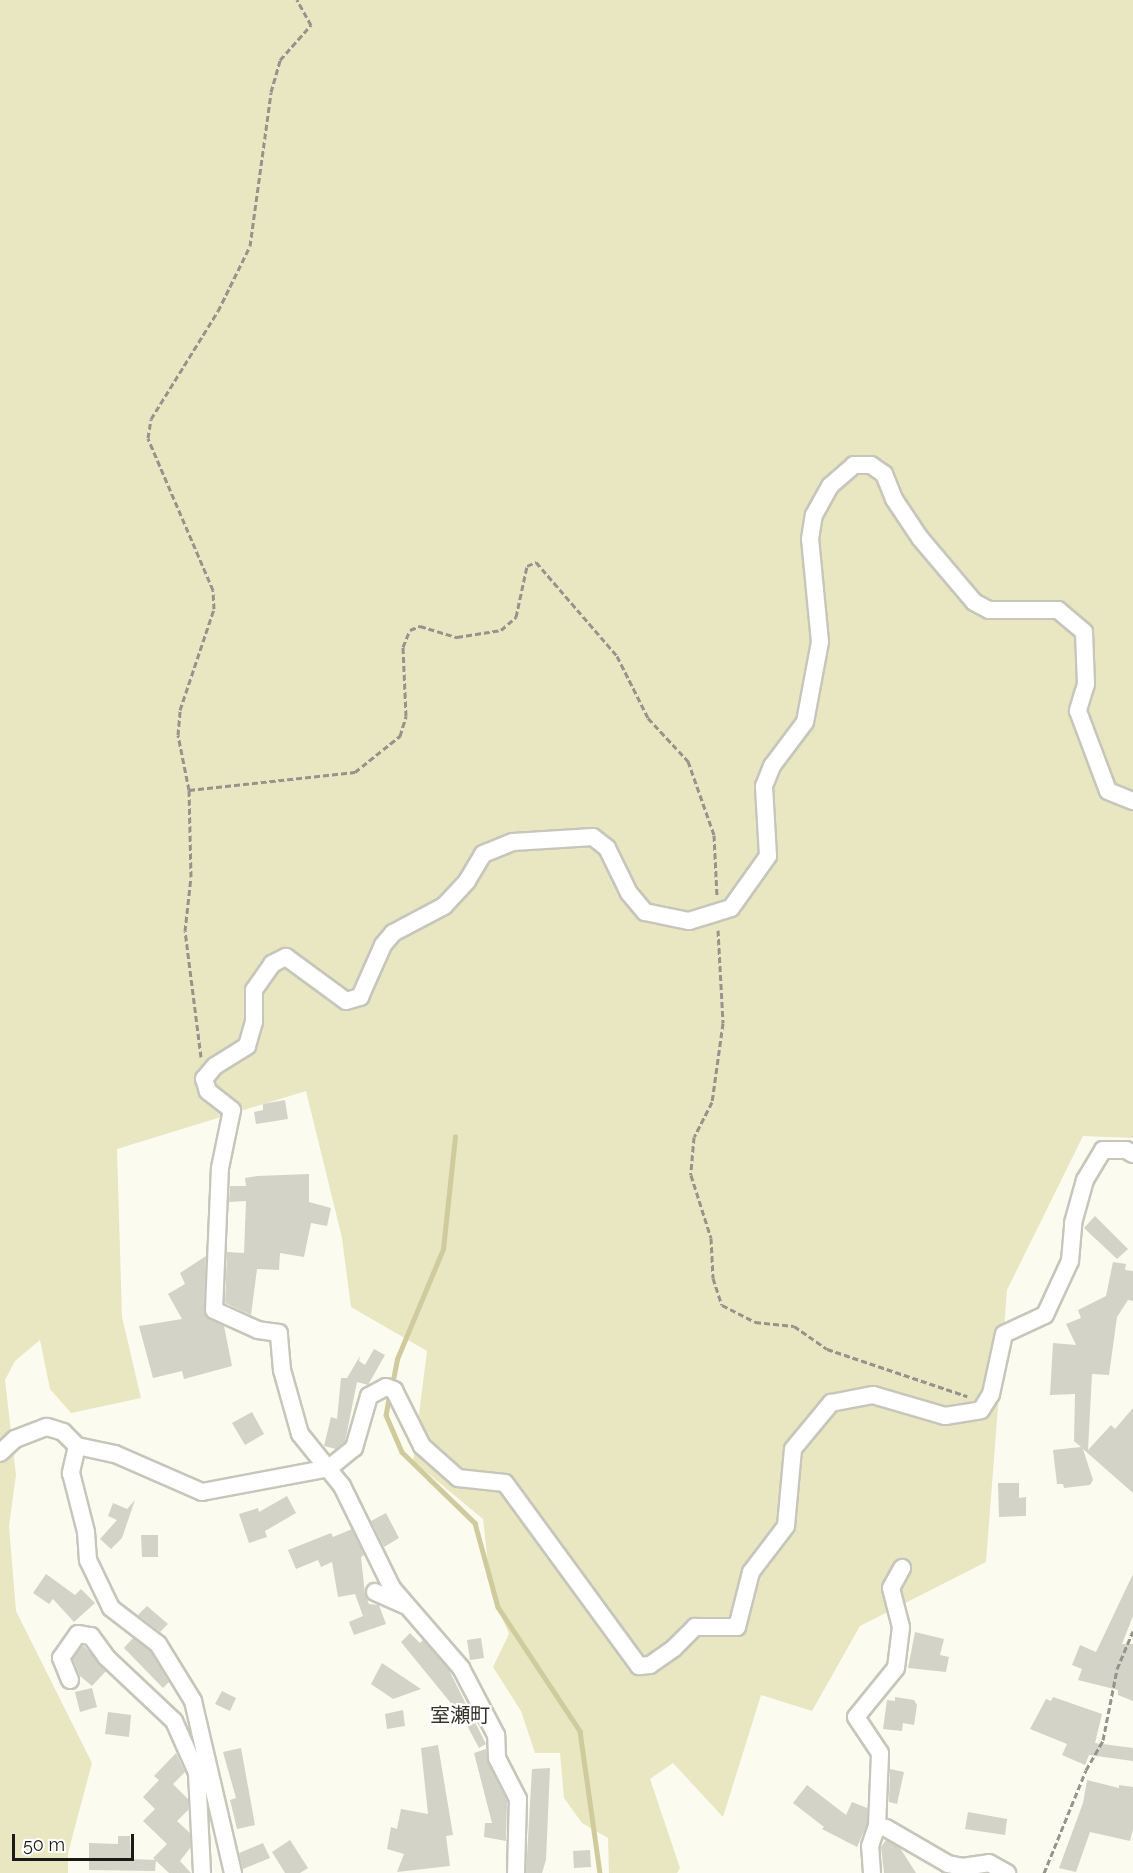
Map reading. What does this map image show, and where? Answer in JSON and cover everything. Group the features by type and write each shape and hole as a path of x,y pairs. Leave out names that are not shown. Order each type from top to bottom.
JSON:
{"street":[{"path":"516,1873 518,1799 498,1758 496,1735 461,1668 392,1587 342,1486 300,1434 282,1370 279,1333 258,1330 214,1310 220,1168 232,1110 208,1091 204,1079 215,1066 247,1046 254,1022 254,990 272,964 286,957 324,988 346,1001 360,997 383,945 393,933 444,906 467,881 483,854 513,842 593,837 607,848 629,893 645,912 689,921 730,908 768,856 764,786 772,766 806,722 820,642 810,539 814,514 830,486 854,465 871,465 884,474 894,499 920,538 974,602 989,610 1058,610 1084,632 1086,684 1078,711 1108,791 1133,801"},
{"path":"0,1453 15,1439 47,1427 63,1432 77,1446 114,1454 202,1492 329,1468 354,1448 369,1396 386,1387 394,1390 422,1446 458,1478 505,1483 639,1666 650,1665 674,1648 695,1627 737,1627 751,1572 786,1526 793,1449 831,1402 873,1395 945,1416 981,1410 991,1394 1004,1334 1045,1315 1070,1262 1073,1223 1085,1180 1103,1150 1126,1150 1133,1154"},
{"path":"77,1446 71,1473 86,1532 88,1560 111,1608 158,1644 193,1701 233,1873"},
{"path":"872,1873 870,1846 877,1826 880,1753 856,1717 896,1668 901,1627 891,1588 902,1568"},
{"path":"375,1592 410,1608"},
{"path":"70,1680 61,1658 78,1634 91,1636 106,1657 174,1721 197,1773 202,1873"},
{"path":"877,1826 886,1828 948,1863 962,1867 989,1863 1006,1873"}],"path":[{"path":"204,1079 185,931 191,877 189,790 178,735 180,710 214,609 213,590 148,438 151,419 218,311 250,246 274,81 280,60 311,25 297,0"},
{"path":"189,790 355,772 400,736 406,716 403,647 410,630 420,626 457,637 501,630 516,617 527,566 536,562 617,656 648,718 688,761 714,835 723,1023 712,1102 694,1137 691,1175 711,1238 713,1278 722,1305 738,1316 755,1322 794,1326 827,1348 972,1398 956,1414"},
{"path":"1044,1873 1086,1770 1103,1740 1117,1669 1133,1631"}],"shaded area":[{"path":"0,0 1133,0 1133,1138 1083,1136 1007,1290 986,1562 860,1626 812,1711 761,1695 723,1817 673,1763 650,1779 680,1868 677,1873 609,1873 608,1838 582,1823 564,1798 560,1753 535,1753 521,1711 493,1667 509,1634 491,1592 483,1519 413,1461 427,1351 351,1307 342,1238 306,1091 117,1149 122,1317 141,1398 71,1413 50,1389 40,1340 15,1361 5,1380 16,1475 9,1526 16,1611 92,1763 68,1853 68,1873 0,1873"}],"building":[{"path":"285,1100 288,1119 256,1124 254,1112 263,1110 263,1104"},
{"path":"309,1174 309,1202 331,1208 327,1226 311,1223 304,1257 280,1253 279,1270 257,1269 251,1315 225,1303 227,1252 244,1253 246,1201 229,1202 230,1186 246,1186 245,1178 257,1176"},
{"path":"1095,1216 1128,1249 1117,1259 1084,1228"},
{"path":"206,1256 204,1310 209,1319 224,1326 232,1366 184,1379 182,1371 153,1378 139,1326 182,1319 168,1294 185,1284 180,1273"},
{"path":"1113,1262 1126,1264 1125,1270 1133,1271 1133,1301 1128,1300 1117,1317 1109,1375 1092,1374 1088,1450 1111,1425 1115,1429 1133,1408 1133,1493 1083,1449 1093,1480 1090,1485 1064,1488 1063,1484 1057,1484 1053,1450 1081,1447 1074,1441 1075,1394 1050,1395 1053,1343 1076,1345 1066,1324 1081,1318 1078,1310 1106,1296"},
{"path":"374,1349 385,1355 368,1385 357,1382 345,1442 336,1449 324,1446 331,1417 337,1419 341,1378 347,1378 360,1356 359,1361 365,1365"},
{"path":"252,1412 264,1434 245,1445 232,1423"},
{"path":"998,1483 1019,1483 1019,1498 1026,1497 1026,1516 999,1517"},
{"path":"287,1496 296,1513 265,1531 267,1537 249,1543 239,1514 258,1508 259,1512"},
{"path":"135,1500 122,1538 111,1549 100,1539 117,1520 108,1516 113,1503 127,1509"},
{"path":"386,1513 399,1538 384,1547 371,1521"},
{"path":"352,1529 364,1555 361,1557 365,1594 369,1604 379,1605 386,1624 354,1635 349,1622 363,1616 355,1594 338,1597 332,1562 321,1567 318,1560 296,1569 288,1550 331,1533 333,1537"},
{"path":"141,1535 158,1535 158,1557 142,1557"},
{"path":"46,1574 75,1595 81,1589 95,1603 74,1622 53,1599 49,1604 33,1593"},
{"path":"1133,1574 1133,1616 1122,1644 1133,1644 1133,1701 1118,1695 1118,1690 1078,1680 1082,1669 1072,1665 1080,1645 1096,1652"},
{"path":"147,1606 168,1624 160,1632 138,1615"},
{"path":"915,1632 944,1639 940,1655 949,1657 946,1672 908,1668"},
{"path":"410,1633 420,1643 423,1640 449,1670 486,1744 479,1748 463,1718 401,1642"},
{"path":"133,1638 150,1651 169,1682 163,1688 124,1648"},
{"path":"481,1638 484,1658 470,1660 467,1640"},
{"path":"83,1645 106,1671 92,1686 80,1676 73,1659"},
{"path":"382,1663 421,1689 393,1699 371,1684"},
{"path":"92,1688 97,1707 80,1712 75,1692"},
{"path":"222,1691 236,1698 230,1711 215,1704"},
{"path":"895,1697 914,1700 917,1705 914,1725 903,1723 902,1731 883,1729 887,1700 895,1701"},
{"path":"1053,1697 1102,1714 1095,1743 1133,1748 1133,1761 1089,1755 1085,1765 1062,1755 1067,1744 1030,1729 1046,1699 1051,1701"},
{"path":"403,1710 405,1726 387,1729 385,1714"},
{"path":"108,1712 131,1715 129,1737 105,1734"},
{"path":"438,1745 453,1835 446,1836 450,1866 397,1872 404,1854 387,1849 391,1827 397,1829 401,1809 428,1814 421,1748"},
{"path":"241,1748 255,1825 237,1829 230,1800 236,1798 223,1752"},
{"path":"486,1749 488,1763 507,1801 506,1841 484,1837 485,1823 492,1823 474,1753"},
{"path":"176,1753 185,1772 173,1784 188,1799 188,1810 177,1821 190,1833 190,1848 180,1861 191,1873 169,1873 153,1858 167,1844 143,1821 155,1809 143,1797 159,1780 154,1776"},
{"path":"550,1768 546,1860 542,1873 526,1873 532,1769"},
{"path":"890,1769 904,1772 897,1804 889,1802"},
{"path":"1087,1780 1119,1788 1119,1785 1133,1787 1133,1829 1130,1841 1090,1832 1076,1872 1059,1868 1083,1803"},
{"path":"807,1785 846,1815 852,1802 867,1808 867,1824 857,1847 822,1829 824,1827 793,1803"},
{"path":"968,1812 1007,1819 1005,1835 965,1829"},
{"path":"118,1836 130,1836 131,1859 156,1860 155,1871 89,1870 89,1843 118,1844"},
{"path":"290,1840 308,1868 300,1873 285,1873 272,1852"},
{"path":"886,1840 900,1848 916,1873 884,1873 881,1847"},
{"path":"263,1843 270,1858 243,1869 239,1853"},
{"path":"590,1850 591,1867 574,1868 573,1851"}],"waterway":[{"path":"392,1385 397,1359 443,1249 455,1137"},
{"path":"390,1393 386,1415 402,1452 475,1523 498,1607 580,1731 600,1873"}],"district":[{"name":"室瀬町","path":"460,1715"}]}
